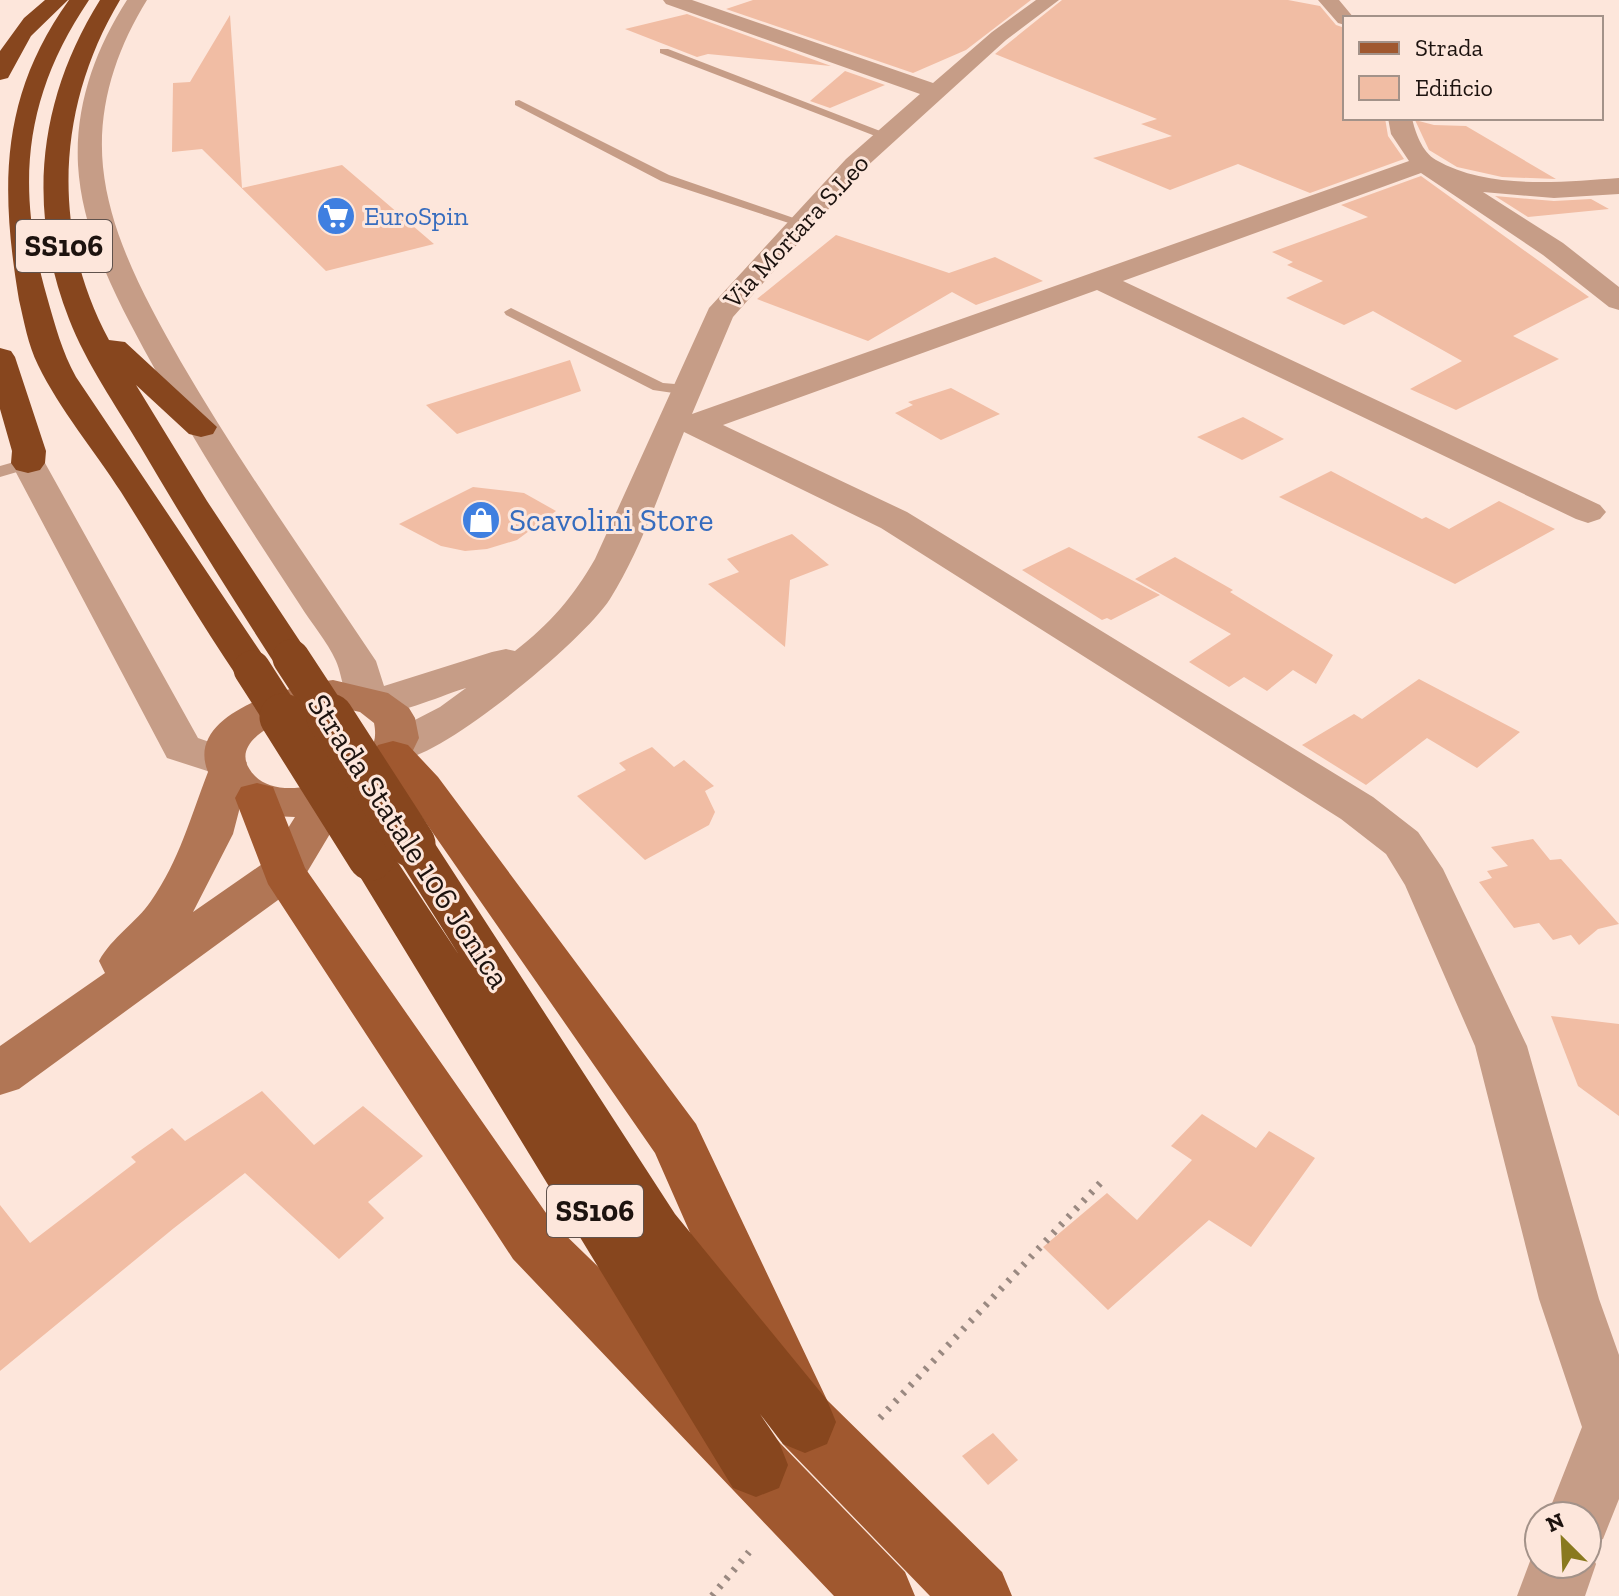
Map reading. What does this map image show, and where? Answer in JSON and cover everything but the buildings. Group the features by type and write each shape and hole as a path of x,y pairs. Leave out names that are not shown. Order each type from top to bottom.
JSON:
{"highway":[{"path":"0,73 38,12 58,0"},
{"name":"Strada Statale 106 Jonica","path":"79,0 55,35 40,67 20,126 15,161 24,272 53,363 271,664 392,850 756,1465"},
{"name":"Strada Statale 106 Jonica","path":"110,0 90,33 76,65 58,122 54,157 67,266 84,321 174,479 271,664"},
{"path":"84,321 201,427"},
{"path":"0,357 29,451 14,467"},
{"name":"Strada Statale 106 Jonica","path":"392,850 476,942 655,1232 805,1422"}],"main road":[{"path":"383,726 423,787 677,1140 805,1422"},
{"path":"237,778 284,872 533,1241 756,1465"},
{"name":"Strada Statale 106 Jonica","path":"805,1422 978,1596"},
{"name":"Strada Statale 106 Jonica","path":"756,1465 881,1596"}],"street":[{"path":"14,467 182,748 237,778 303,803 329,799 361,785 385,766 383,726 356,661 201,427 138,311 103,225 93,189 90,154 100,72 126,15 137,0"},
{"path":"673,0 937,92"},
{"name":"Via Mortara S.Leo","path":"383,726 455,716 549,644 592,598 685,412 719,314 855,164 999,36 1049,0"},
{"path":"1328,0 1343,17"},
{"path":"1400,120 1403,134 1424,164 1553,249 1619,301"},
{"path":"685,412 1098,280 1424,164 1471,183 1554,190 1607,187 1619,202"},
{"path":"1098,280 1588,512"},
{"path":"685,412 894,520 1357,808 1402,843 1427,881 1501,1046 1569,1299 1614,1427 1586,1500"},
{"path":"52,1034 168,914 237,778 233,738 244,726 274,706 313,694 333,693 383,726"},
{"path":"0,1074 52,1034 284,872 329,799"}],"lane":[{"path":"664,51 887,136"},
{"path":"519,103 665,178 801,223"},
{"path":"511,312 659,387 685,412"}],"path":[{"path":"874,1424 1104,1179"},
{"path":"712,1596 749,1552"}],"place":[{"name":"EuroSpin","path":"336,216"},
{"name":"Scavolini Store","path":"481,520"}]}
